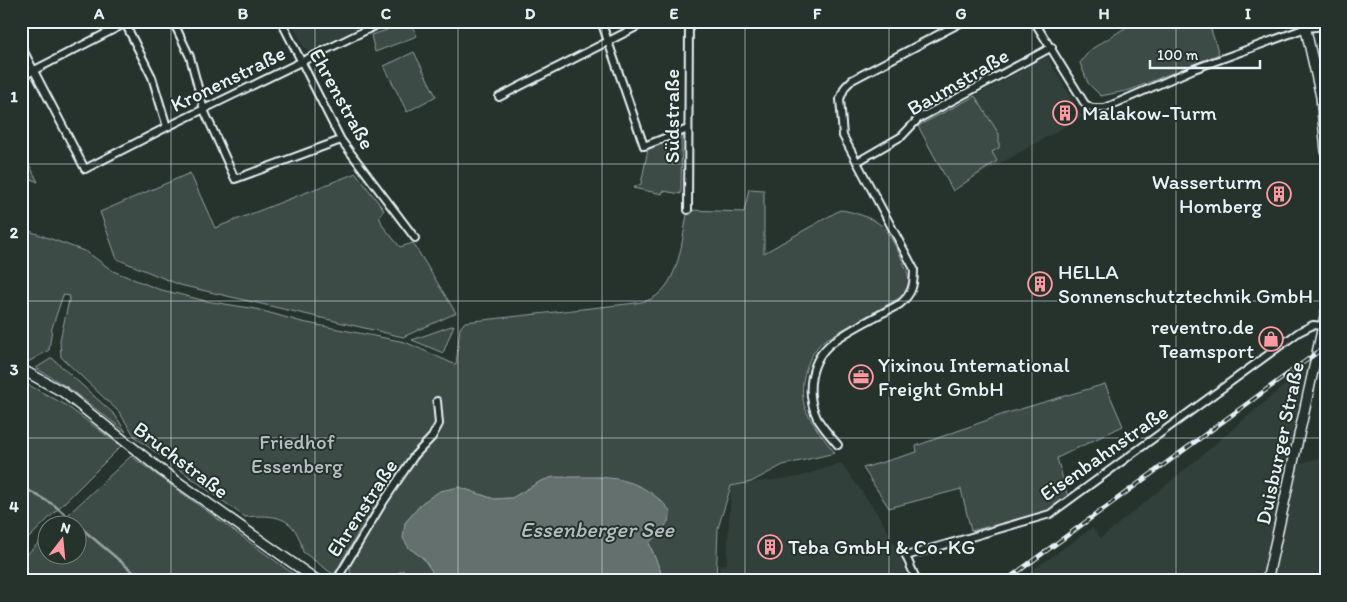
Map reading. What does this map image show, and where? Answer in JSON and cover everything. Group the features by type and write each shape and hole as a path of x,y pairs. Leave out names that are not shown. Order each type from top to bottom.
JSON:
{"main road":[{"path":"1305,25 1321,97 1326,151"},
{"name":"Duisburger Straße","path":"1267,581 1326,312"},
{"name":"Bruchstraße","path":"21,369 63,392 162,470 318,581"}],"street":[{"path":"110,21 114,28"},
{"path":"173,21 190,56 204,110 234,179 341,140"},
{"name":"Ehrenstraße","path":"281,21 341,140 415,238"},
{"name":"Kronenstraße","path":"34,70 85,169 167,127 386,21"},
{"path":"601,21 644,146 688,129"},
{"path":"499,97 648,21"},
{"name":"Südstraße","path":"688,210 689,21"},
{"path":"838,445 817,417 811,396 812,374 820,354 833,342 900,304 909,296 914,285 914,269 843,136 840,99 845,87 852,80 964,21"},
{"path":"1034,21 1052,47 1085,104 1092,108 1105,108 1194,69 1305,25 1326,26"},
{"path":"21,77 128,22 152,77 167,127"},
{"path":"21,46 34,70"},
{"name":"Baumstraße","path":"856,162 902,136 918,119 1052,47"},
{"name":"Eisenbahnstraße","path":"917,581 906,556 1050,514 1299,332 1313,325 1323,326"},
{"name":"Ehrenstraße","path":"336,581 382,504 414,456 432,437 439,424 438,401"}],"shaded area":[{"path":"291,21 373,21 309,51 304,47"},
{"path":"1047,56 1082,117 955,189 920,127"},
{"path":"1306,367 1284,471 1307,461 1326,457 1326,581 1018,581 1092,528 1101,538"},
{"path":"841,463 880,517 899,553 909,581 721,581 719,566 727,564 731,485 799,477"}],"green space":[{"path":"392,21 395,28 412,26 417,36 375,52 371,35 387,30 386,23"},
{"path":"1136,21 1208,21 1219,54 1130,90 1101,96 1088,83 1080,63 1090,50"},
{"path":"414,52 436,96 407,112 384,66"},
{"path":"975,96 999,134 999,148 992,152 997,161 953,191 918,126"},
{"path":"682,134 681,194 663,191 662,194 633,188 641,184 648,149"},
{"path":"21,148 38,182 21,175"},
{"path":"190,173 215,228 356,173 384,210 379,216 383,226 400,247 413,243 456,313 403,337 180,285 117,259 100,212"},
{"name":"Friedhof Essenberg","path":"749,189 764,190 764,253 840,210 856,213 877,222 885,229 903,261 909,281 906,290 899,298 823,341 812,355 803,383 803,401 812,422 835,453 783,465 751,482 731,486 718,528 716,581 661,581 660,570 649,543 666,524 601,477 541,481 512,498 494,499 459,487 423,502 405,523 409,548 423,558 432,571 430,581 411,581 403,570 384,581 351,581 350,566 390,498 421,455 414,449 360,530 334,575 303,552 300,540 290,524 275,517 245,517 136,438 119,412 61,357 60,340 70,296 63,295 52,328 49,350 28,362 21,358 21,228 87,252 113,271 158,289 206,301 256,309 302,322 405,342 456,365 460,328 465,322 636,303 651,299 661,292 674,272 688,210 744,212"},
{"path":"454,325 443,353 412,340"},
{"path":"52,358 115,415 126,432 67,387 36,368"},
{"path":"21,381 64,404 121,446 53,514 38,514 38,529 21,546"},
{"path":"1105,384 1123,426 1057,458 1068,497 1048,511 971,531 961,489 889,508 863,468 917,452 916,446 1004,414"},
{"path":"131,456 303,581 21,581 21,560 38,544 38,564 88,564 88,514 69,514"}],"water":[{"name":"Essenberger See","path":"553,477 596,477 622,480 635,484 660,500 669,511 669,520 649,543 660,570 661,581 430,581 432,571 423,558 409,548 403,538 405,523 423,502 440,491 459,487 494,499 512,498 541,481"}],"waterway":[{"path":"21,486 54,505 139,577 140,581"}],"railway":[{"path":"1005,581 1326,346"}],"place":[{"name":"Malakow-Turm","path":"1065,113"},
{"name":"Wasserturm Homberg","path":"1279,194"},
{"name":"HELLA Sonnenschutztechnik GmbH","path":"1040,284"},
{"name":"reventro.de Teamsport","path":"1271,339"},
{"name":"Yixinou International Freight GmbH","path":"861,377"},
{"name":"Teba GmbH & Co. KG","path":"770,547"}]}
